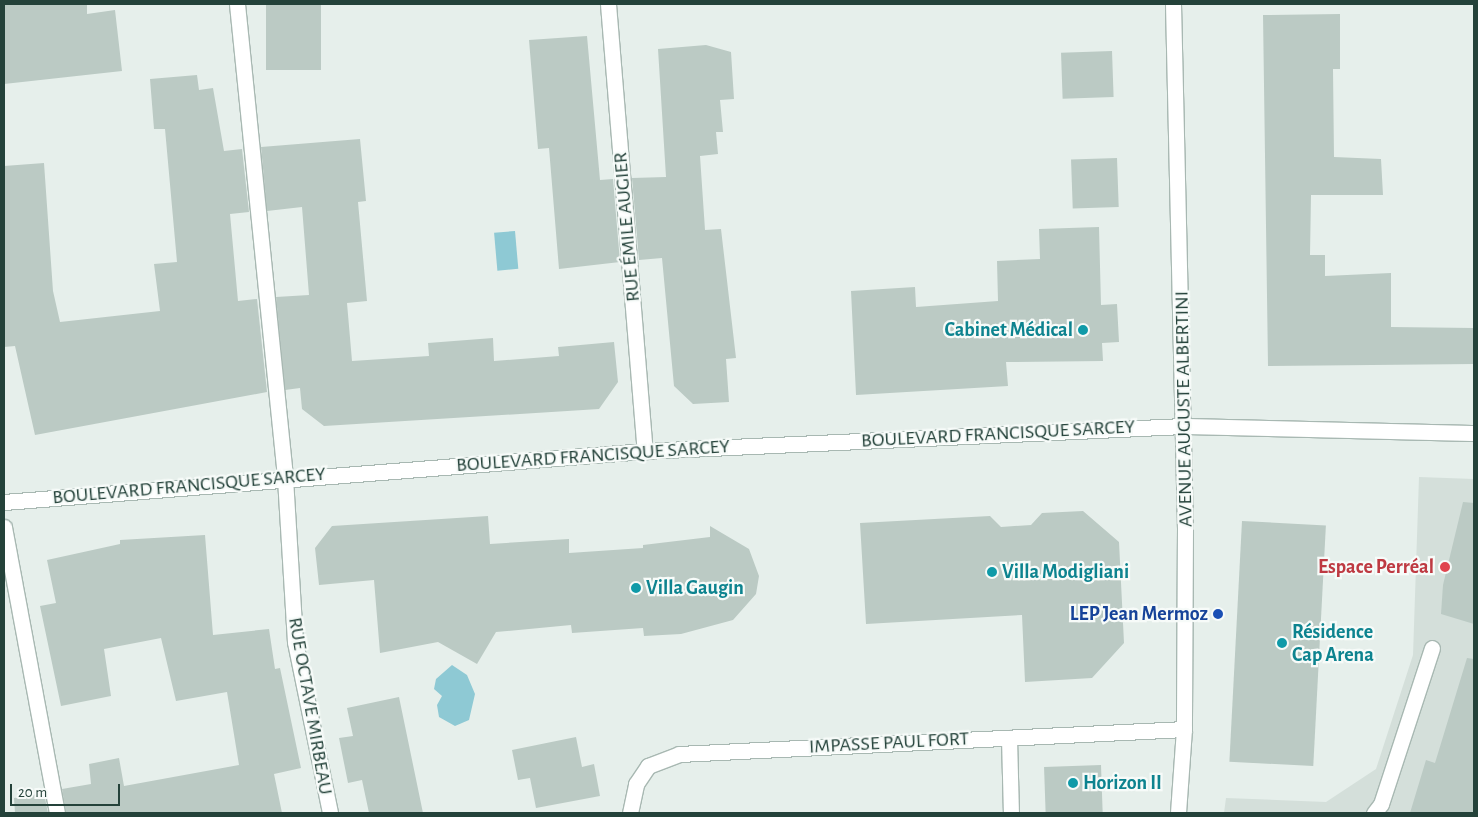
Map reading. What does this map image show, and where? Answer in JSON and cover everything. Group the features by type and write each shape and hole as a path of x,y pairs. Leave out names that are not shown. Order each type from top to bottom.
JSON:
{"street":[{"name":"RUE OCTAVE MIRBEAU","path":"237,4 285,478 295,642 330,813"},
{"name":"RUE ÉMILE AUGIER","path":"608,4 645,451"},
{"name":"AVENUE AUGUSTE ALBERTINI","path":"1173,4 1184,426 1184,729 1178,813"},
{"name":"BOULEVARD FRANCISQUE SARCEY","path":"4,502 285,478 645,451 1184,426 1474,433"},
{"path":"4,527 57,813"},
{"path":"1374,813 1382,804 1432,648"},
{"name":"IMPASSE PAUL FORT","path":"630,813 636,784 648,766 679,754 1184,729"},
{"path":"1008,738 1011,813"}],"shaded area":[{"name":"Espace Perréal","path":"1419,477 1474,479 1474,813 1224,813 1226,798 1326,802 1376,769 1413,655"}],"water":[{"path":"515,231 518,269 497,271 494,233"},
{"path":"452,665 467,675 475,694 469,720 455,726 439,717 437,705 442,696 434,689 436,679"}],"building":[{"path":"4,4 87,5 87,14 115,10 122,71 4,84"},
{"path":"266,4 321,4 321,70 266,70"},
{"path":"1340,14 1340,69 1333,69 1334,157 1381,159 1383,195 1311,195 1310,255 1325,255 1325,276 1391,273 1391,327 1474,328 1474,364 1268,366 1263,15"},
{"path":"587,36 600,180 613,179 620,262 559,269 549,148 538,149 529,40"},
{"path":"706,45 731,52 734,99 720,100 723,132 716,132 718,154 700,156 705,230 721,229 736,358 726,359 729,402 693,404 674,386 662,258 639,260 632,178 666,177 658,49"},
{"path":"1112,51 1114,97 1063,99 1061,53"},
{"path":"197,75 199,90 213,88 224,151 242,149 249,212 230,214 238,301 257,299 267,392 35,435 15,346 4,347 4,166 44,163 53,291 60,322 160,311 154,264 177,262 165,129 154,129 150,79"},
{"path":"360,139 366,201 358,202 367,301 347,303 352,361 429,356 428,343 493,338 494,361 559,356 558,347 614,342 618,382 599,409 324,426 302,409 300,388 285,390 276,297 309,295 302,207 267,211 261,147"},
{"path":"1117,158 1119,207 1073,209 1071,160"},
{"path":"1099,227 1101,305 1117,304 1119,342 1102,343 1103,361 1006,362 1008,386 856,395 851,291 915,287 916,307 998,301 997,261 1040,259 1039,229"},
{"path":"1463,502 1474,503 1474,624 1441,614 1443,585"},
{"name":"Villa Modigliani","path":"1083,511 1119,542 1124,643 1092,678 1025,682 1022,615 866,624 860,523 990,516 1001,527 1031,525 1042,513"},
{"path":"488,516 490,544 569,539 569,553 643,548 643,545 710,537 710,526 749,549 759,576 756,594 733,620 681,634 644,636 643,628 572,633 571,625 496,632 477,664 438,642 380,653 374,580 319,585 315,548 332,526"},
{"name":"Résidence Cap Arena","path":"1242,521 1326,525 1313,766 1229,762"},
{"path":"205,535 213,635 269,629 275,669 280,668 301,768 274,774 282,813 66,813 62,789 91,784 89,764 119,758 124,786 239,765 227,692 176,701 161,638 104,649 111,696 61,706 40,606 56,603 47,560 120,544 120,540"},
{"path":"1467,658 1474,659 1474,813 1410,813 1426,760 1435,763"},
{"path":"399,697 423,813 369,813 362,780 348,783 339,738 353,736 347,708"},
{"path":"576,737 582,767 594,764 600,796 536,808 530,778 518,780 512,750"},
{"name":"Horizon II","path":"1101,765 1103,813 1046,813 1044,767"},
{"path":"44,793 48,813 15,813 14,798"}],"place":[{"name":"Cabinet Médical","path":"1083,330"},
{"name":"Espace Perréal","path":"1445,567"},
{"name":"Villa Modigliani","path":"992,572"},
{"name":"Villa Gaugin","path":"636,588"},
{"name":"LEP Jean Mermoz","path":"1218,614"},
{"name":"Résidence Cap Arena","path":"1282,643"},
{"name":"Horizon II","path":"1073,783"}]}
